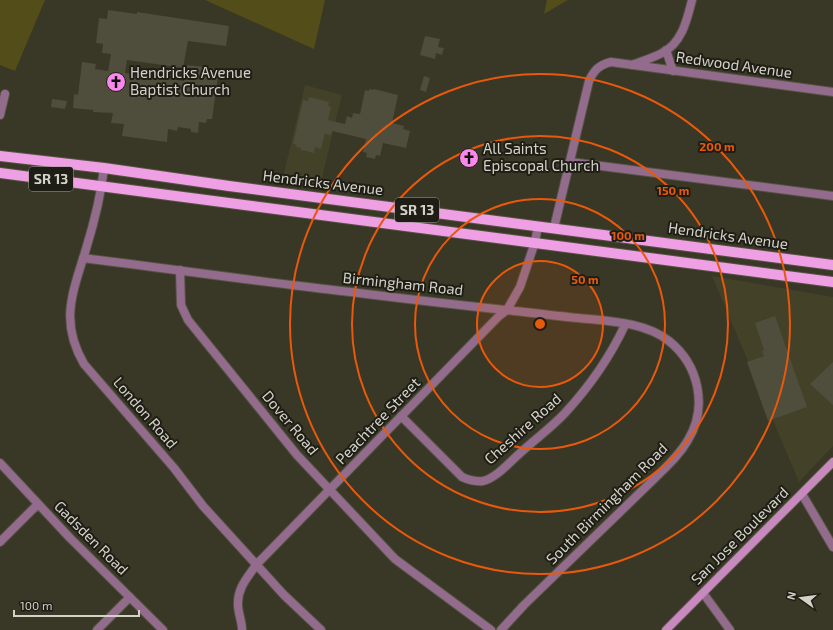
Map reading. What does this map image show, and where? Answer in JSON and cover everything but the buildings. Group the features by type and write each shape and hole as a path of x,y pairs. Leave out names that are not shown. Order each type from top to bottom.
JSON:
{"main road":[{"name":"Hendricks Avenue","path":"0,156 104,168 229,186 833,265"},
{"name":"Hendricks Avenue","path":"0,173 323,214 833,282"},
{"path":"226,202 229,186"},
{"path":"322,198 323,214"},
{"path":"430,229 432,212"},
{"path":"724,267 726,251"}],"street":[{"path":"632,65 662,54 675,42 686,23 692,0"},
{"path":"666,50 673,71"},
{"name":"Redwood Avenue","path":"554,228 589,81 592,72 603,64 611,62 833,92"},
{"path":"0,115 5,94"},
{"path":"570,162 833,196"},
{"name":"London Road","path":"104,168 102,186 83,258 74,285 70,311 72,338 76,351 84,364 174,468 203,506 284,595 321,630"},
{"name":"Peachtree Street","path":"242,630 238,598 241,588 256,564 499,316 507,310 520,287 535,242 538,226"},
{"name":"Birmingham Road","path":"83,258 351,292 624,324 654,332 668,340 684,355 692,369 696,381"},
{"name":"Dover Road","path":"180,270 181,305 188,320 298,455 395,559 492,630"},
{"name":"Cheshire Road","path":"401,416 462,477 477,481 491,477 508,465 564,414 580,396 612,349 624,324"},
{"name":"South Birmingham Road","path":"500,630 679,453 691,435 698,413 699,403 696,381"},
{"name":"San Jose Boulevard","path":"666,630 833,462"},
{"name":"Gadsden Road","path":"0,463 70,538 163,630"},
{"path":"802,494 833,547"},
{"path":"0,542 38,504"},
{"path":"703,593 730,630"},
{"path":"97,630 130,597"}],"shaded area":[{"path":"0,0 45,0 15,71 0,65"},
{"path":"205,0 325,0 314,49"},
{"path":"547,0 568,0 544,14"},
{"path":"305,85 342,95 320,186 282,181"},
{"path":"712,276 833,297 833,446 799,482"}],"place":[{"name":"Hendricks Avenue Baptist Church","path":"116,82"},
{"name":"All Saints Episcopal Church","path":"469,158"}]}
